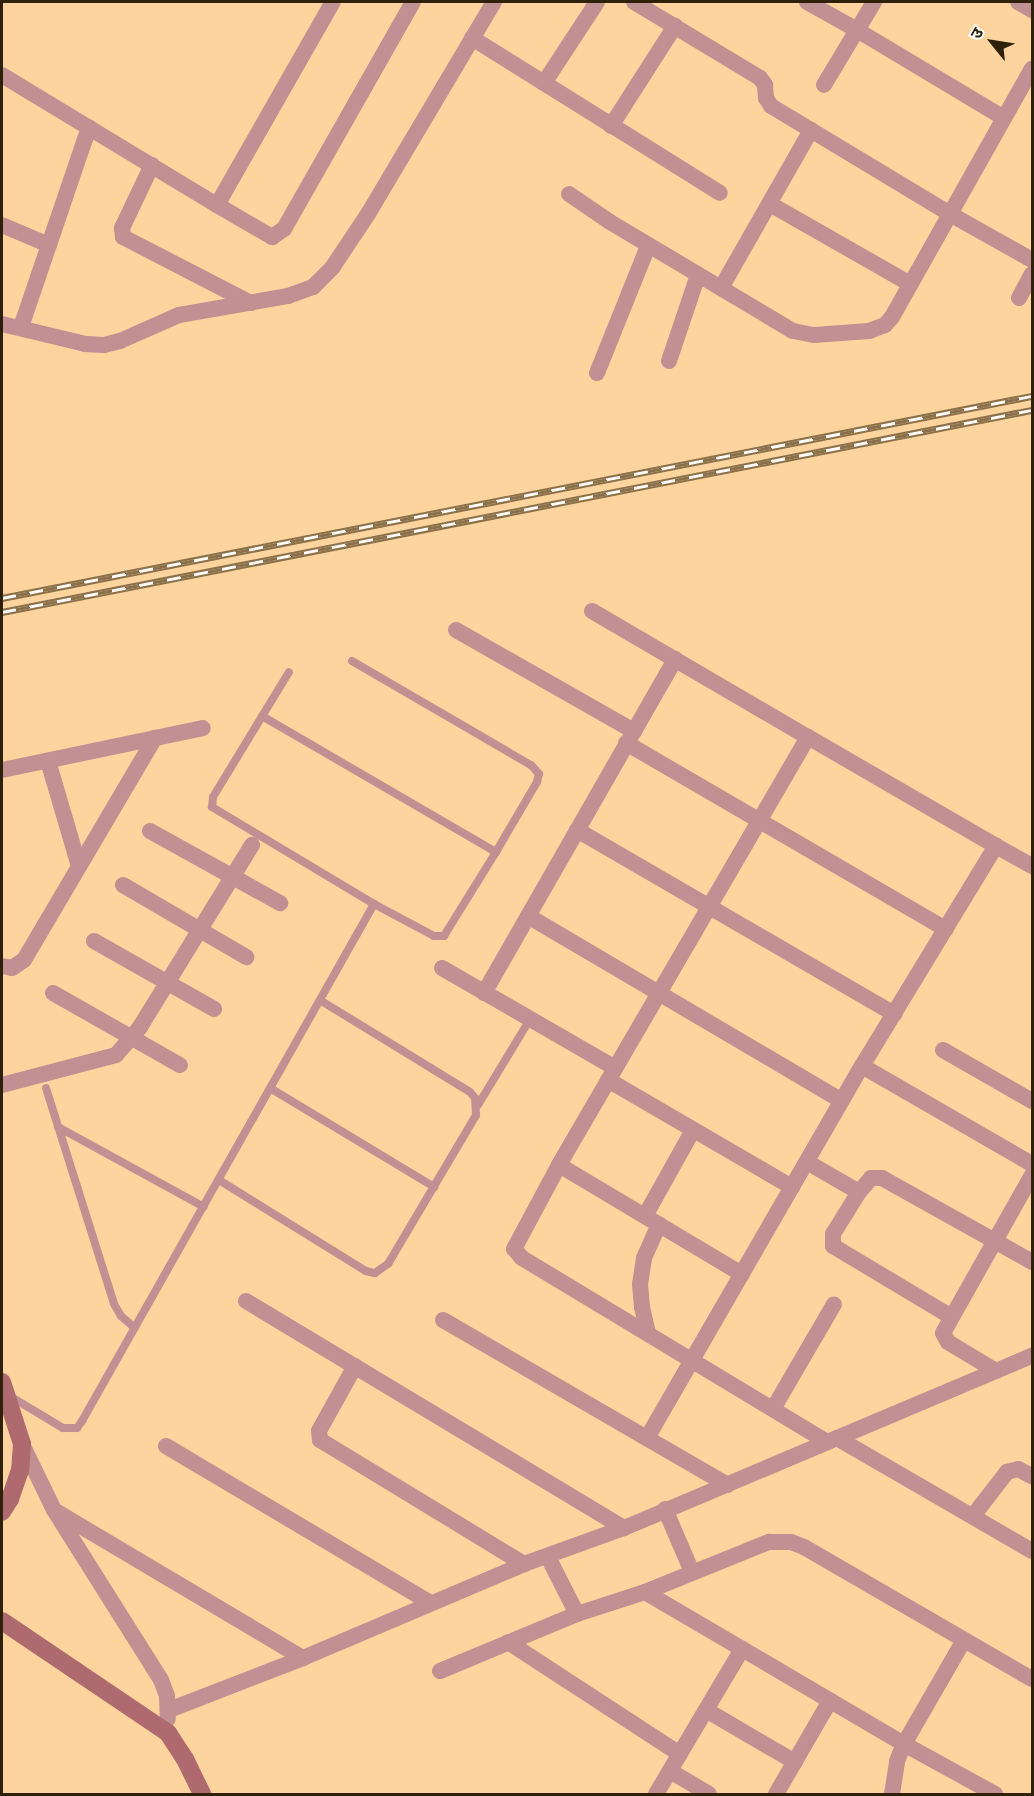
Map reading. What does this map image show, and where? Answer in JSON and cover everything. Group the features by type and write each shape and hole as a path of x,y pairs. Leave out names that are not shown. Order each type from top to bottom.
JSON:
{"street":[{"path":"217,205 333,2"},
{"path":"2,75 272,237 284,229 413,2"},
{"path":"2,324 85,344 104,345 120,341 179,315 288,296 313,286 332,268 368,214 494,2"},
{"path":"544,84 597,2"},
{"path":"634,2 760,78 765,85 767,102 950,214 1032,260"},
{"path":"807,2 1004,118"},
{"path":"824,85 874,2"},
{"path":"1018,2 1032,10"},
{"path":"611,126 675,26"},
{"path":"472,38 720,193"},
{"path":"569,194 648,246 793,331 814,335 869,331 885,325 1032,69"},
{"path":"21,327 89,127"},
{"path":"721,288 811,130"},
{"path":"152,165 122,228 123,237 251,303"},
{"path":"770,204 910,284"},
{"path":"2,225 49,245"},
{"path":"597,373 648,246"},
{"path":"1019,298 1032,274"},
{"path":"669,362 698,275"},
{"path":"592,611 1032,866"},
{"path":"456,630 759,820 946,929"},
{"path":"484,993 675,659"},
{"path":"2,770 203,728"},
{"path":"808,737 559,1165 516,1243 516,1254 774,1409 973,1516 1032,1551"},
{"path":"2,966 12,968 24,960 155,738"},
{"path":"48,761 79,866"},
{"path":"577,830 894,1014"},
{"path":"150,831 280,903"},
{"path":"2,1085 116,1055 132,1038 252,845"},
{"path":"647,1438 862,1066 996,846"},
{"path":"123,885 246,957"},
{"path":"528,916 842,1101"},
{"path":"94,941 214,1009"},
{"path":"442,968 531,1019 693,1130 792,1187"},
{"path":"53,993 180,1065"},
{"path":"943,1050 1032,1101"},
{"path":"862,1066 1032,1164"},
{"path":"648,1332 642,1307 640,1284 652,1220 693,1130"},
{"path":"807,1162 859,1192"},
{"path":"559,1165 742,1274"},
{"path":"996,1371 944,1338 944,1327 1032,1175"},
{"path":"950,1316 834,1246 833,1234 859,1192 871,1178 882,1178 1032,1262"},
{"path":"246,1301 624,1528"},
{"path":"774,1409 834,1304"},
{"path":"442,1320 728,1485"},
{"path":"169,1710 303,1658 524,1564 624,1528 1032,1356"},
{"path":"355,1366 319,1431 320,1440 524,1564"},
{"path":"3,1388 22,1444 54,1510 161,1680 169,1710 168,1733"},
{"path":"2,1512 10,1499 20,1470 22,1444"},
{"path":"166,1446 430,1603"},
{"path":"973,1516 1007,1472 1018,1468 1032,1476"},
{"path":"665,1509 692,1572"},
{"path":"54,1510 303,1658"},
{"path":"440,1671 577,1614 645,1592 769,1542 791,1542 804,1547 1032,1679"},
{"path":"548,1557 577,1614"},
{"path":"645,1592 904,1744 995,1794"},
{"path":"2,1621 168,1733 185,1759 202,1794"},
{"path":"892,1794 897,1761 904,1744 964,1640"},
{"path":"508,1642 680,1754"},
{"path":"656,1794 742,1649"},
{"path":"776,1794 830,1701"},
{"path":"706,1710 795,1762"},
{"path":"670,1771 709,1794"}],"lane":[{"path":"289,672 213,796 212,807 218,813 374,904 434,936 444,936 496,852 537,782 539,774 536,770 352,661"},
{"path":"262,716 496,852"},
{"path":"3,1388 63,1428 77,1428 204,1208 374,904"},
{"path":"320,1000 470,1092 477,1106"},
{"path":"219,1180 366,1270 375,1273 388,1264 476,1115 480,1098 531,1019"},
{"path":"46,1088 114,1304 121,1316 135,1328"},
{"path":"270,1088 434,1187"},
{"path":"58,1127 204,1208"}],"railway":[{"path":"2,598 1032,396"},
{"path":"2,612 1032,410"}]}
